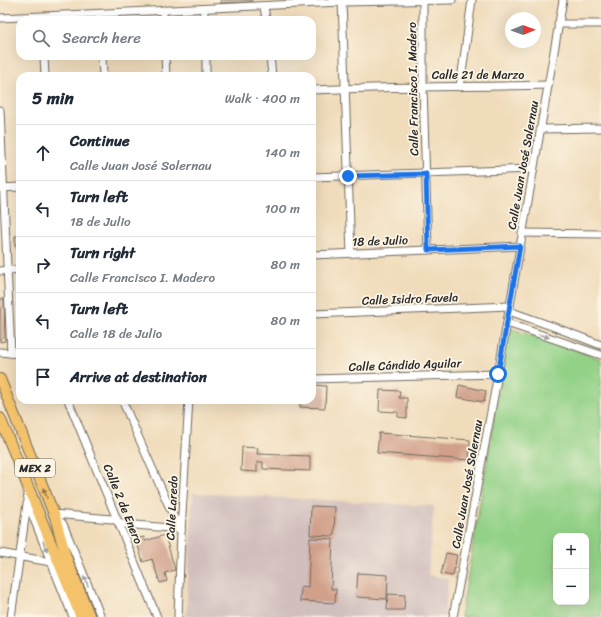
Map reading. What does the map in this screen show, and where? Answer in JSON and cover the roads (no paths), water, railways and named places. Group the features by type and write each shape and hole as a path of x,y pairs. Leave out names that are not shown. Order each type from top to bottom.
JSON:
{"highway":[{"name":"MEX 2","path":"0,379 54,516 59,561 90,617"},
{"name":"MEX 2","path":"0,418 81,617"}],"street":[{"name":"Calle Francisco I. Madero","path":"423,0 423,86 428,250"},
{"path":"110,16 163,10 342,1 452,0"},
{"path":"460,87 472,0"},
{"name":"Calle Juan José Solernau","path":"453,617 498,374 563,0"},
{"path":"342,1 351,254"},
{"path":"264,6 265,16"},
{"path":"204,9 204,16"},
{"path":"163,10 163,16"},
{"path":"0,18 16,18"},
{"path":"558,24 601,24"},
{"path":"44,60 45,72"},
{"path":"102,60 103,72"},
{"path":"165,60 166,72"},
{"path":"206,60 206,72"},
{"path":"270,60 272,72"},
{"name":"Calle 21 de Marzo","path":"316,90 423,86 460,87 548,85"},
{"path":"0,110 4,271 10,353"},
{"path":"540,129 601,128"},
{"path":"316,177 533,169"},
{"path":"2,188 16,187"},
{"path":"522,233 601,234"},
{"name":"18 de Julio","path":"316,255 520,246"},
{"path":"4,271 16,270"},
{"path":"509,309 601,345"},
{"name":"Calle Isidro Favela","path":"316,314 509,309"},
{"path":"507,323 601,355"},
{"path":"0,352 16,354"},
{"name":"Calle Cándido Aguilar","path":"316,379 498,374"},
{"name":"Calle 2 de Enero","path":"70,404 157,617"},
{"path":"124,404 176,522 181,530"},
{"name":"Calle Laredo","path":"178,617 181,530 189,404"},
{"path":"26,483 28,500 32,514 59,561 74,617"},
{"path":"11,617 28,500"},
{"path":"54,516 112,519 124,524 181,530"},
{"path":"54,516 63,524 101,617"},
{"path":"0,553 59,561"}]}
